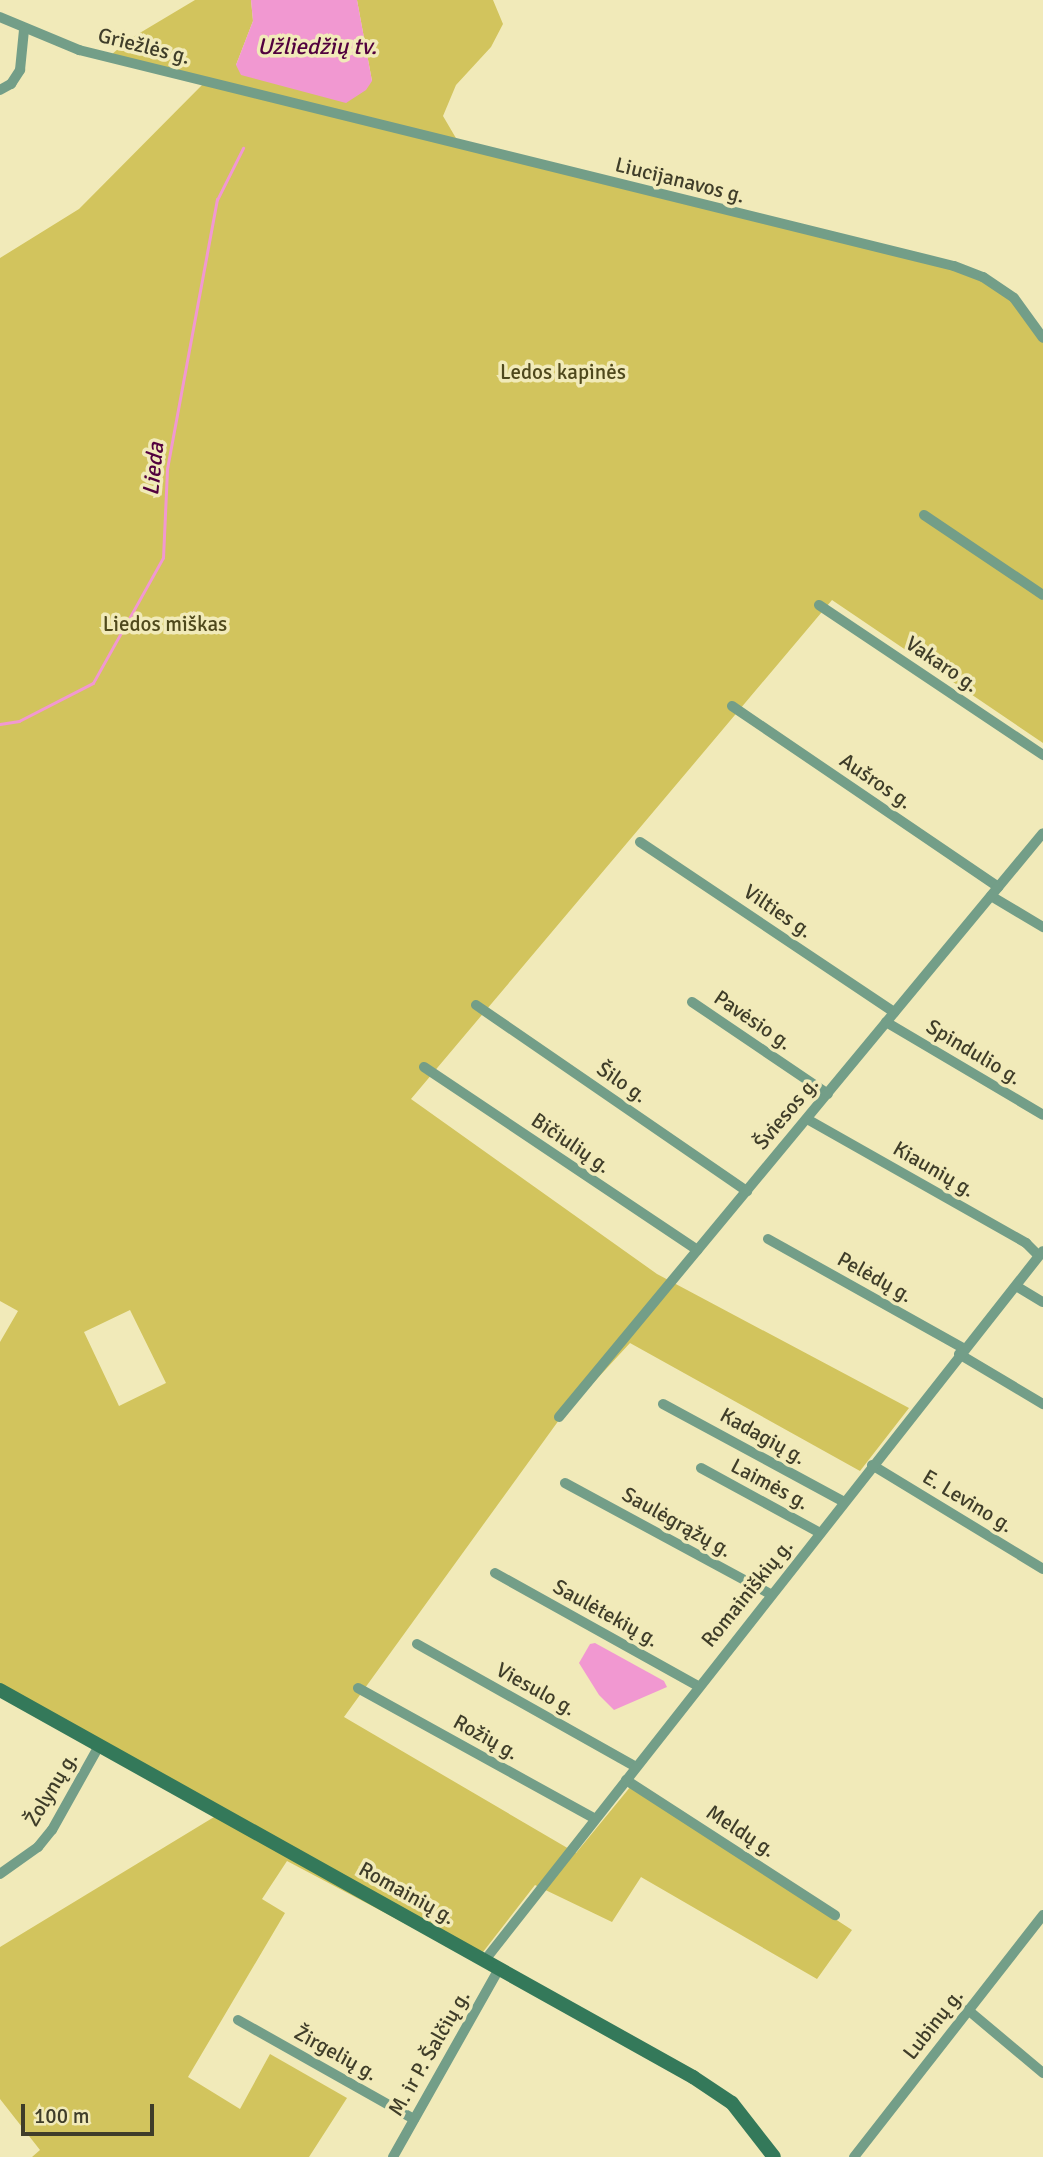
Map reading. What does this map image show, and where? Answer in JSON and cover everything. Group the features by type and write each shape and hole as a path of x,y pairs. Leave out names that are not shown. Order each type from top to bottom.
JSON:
{"main road":[{"name":"Romainių g.","path":"2,1696 99,1746 712,2088 732,2103 774,2157"}],"street":[{"name":"Griežlės g.","path":"0,17 24,30 79,50 282,101"},
{"path":"0,90 20,70 24,30"},
{"name":"Liucijanavos g.","path":"282,101 954,266 983,277 1014,298 1043,338"},
{"path":"924,515 1043,595"},
{"name":"Vakaro g.","path":"820,605 1043,755"},
{"name":"Aušros g.","path":"732,706 1043,927"},
{"name":"Šviesos g.","path":"559,1418 1043,833"},
{"name":"Vilties g.","path":"640,842 894,1012"},
{"name":"Pavėsio g.","path":"692,1002 828,1094"},
{"name":"Šilo g.","path":"476,1005 747,1191"},
{"name":"Spindulio g.","path":"886,1022 1043,1115"},
{"name":"Bičiulių g.","path":"424,1067 697,1250"},
{"name":"Kiaunių g.","path":"807,1119 1041,1254"},
{"name":"Pelėdų g.","path":"768,1239 961,1351 1043,1404"},
{"name":"Romainiškių g.","path":"485,1960 961,1351 1041,1254"},
{"path":"1016,1286 1043,1302"},
{"name":"Kadagių g.","path":"663,1404 844,1502"},
{"name":"E. Levino g.","path":"872,1465 1043,1569"},
{"name":"Laimės g.","path":"701,1468 820,1533"},
{"name":"Saulėgrąžų g.","path":"565,1483 770,1594"},
{"name":"Saulėtekių g.","path":"495,1573 698,1686"},
{"name":"Viesulo g.","path":"417,1644 636,1767"},
{"name":"Rožių g.","path":"358,1688 595,1819"},
{"name":"Žolynų g.","path":"0,1874 38,1847 52,1830 99,1746"},
{"name":"Meldų g.","path":"626,1780 835,1915"},
{"name":"Lubinų g.","path":"854,2157 1043,1915"},
{"name":"M. ir P. Šalčių g.","path":"393,2157 499,1969"},
{"path":"968,2010 1043,2073"},
{"name":"Žirgelių g.","path":"238,2021 414,2119"}],"green space":[{"path":"195,0 251,0 253,21 236,65 372,81 357,0 493,0 503,24 491,47 456,85 443,116 460,145 954,266 1004,290 1043,338 1043,743 832,600 411,1099 657,1274 909,1408 860,1471 630,1343 559,1420 344,1717 576,1853 631,1786 852,1930 817,1979 641,1877 612,1922 535,1885 476,1961 287,1861 262,1899 285,1913 188,2077 240,2109 270,2054 347,2098 309,2157 32,2157 40,2150 0,2099 0,1947 219,1814 0,1690 0,1342 18,1311 0,1301 0,258 79,209 205,82 110,56 128,40","holes":["130,1310 166,1383 119,1406 84,1332"]}],"water":[{"name":"Užliedžių tv.","path":"251,0 357,0 372,81 366,90 346,103 241,75 236,65 253,21"},
{"path":"595,1643 664,1681 667,1687 614,1710 599,1695 579,1663 590,1644"}],"waterway":[{"name":"Lieda","path":"0,724 19,721 93,683 163,558 167,469 217,200 243,148"}],"park label":[{"name":"Ledos kapinės","path":"563,372"},
{"name":"Liedos miškas","path":"165,624"}]}
